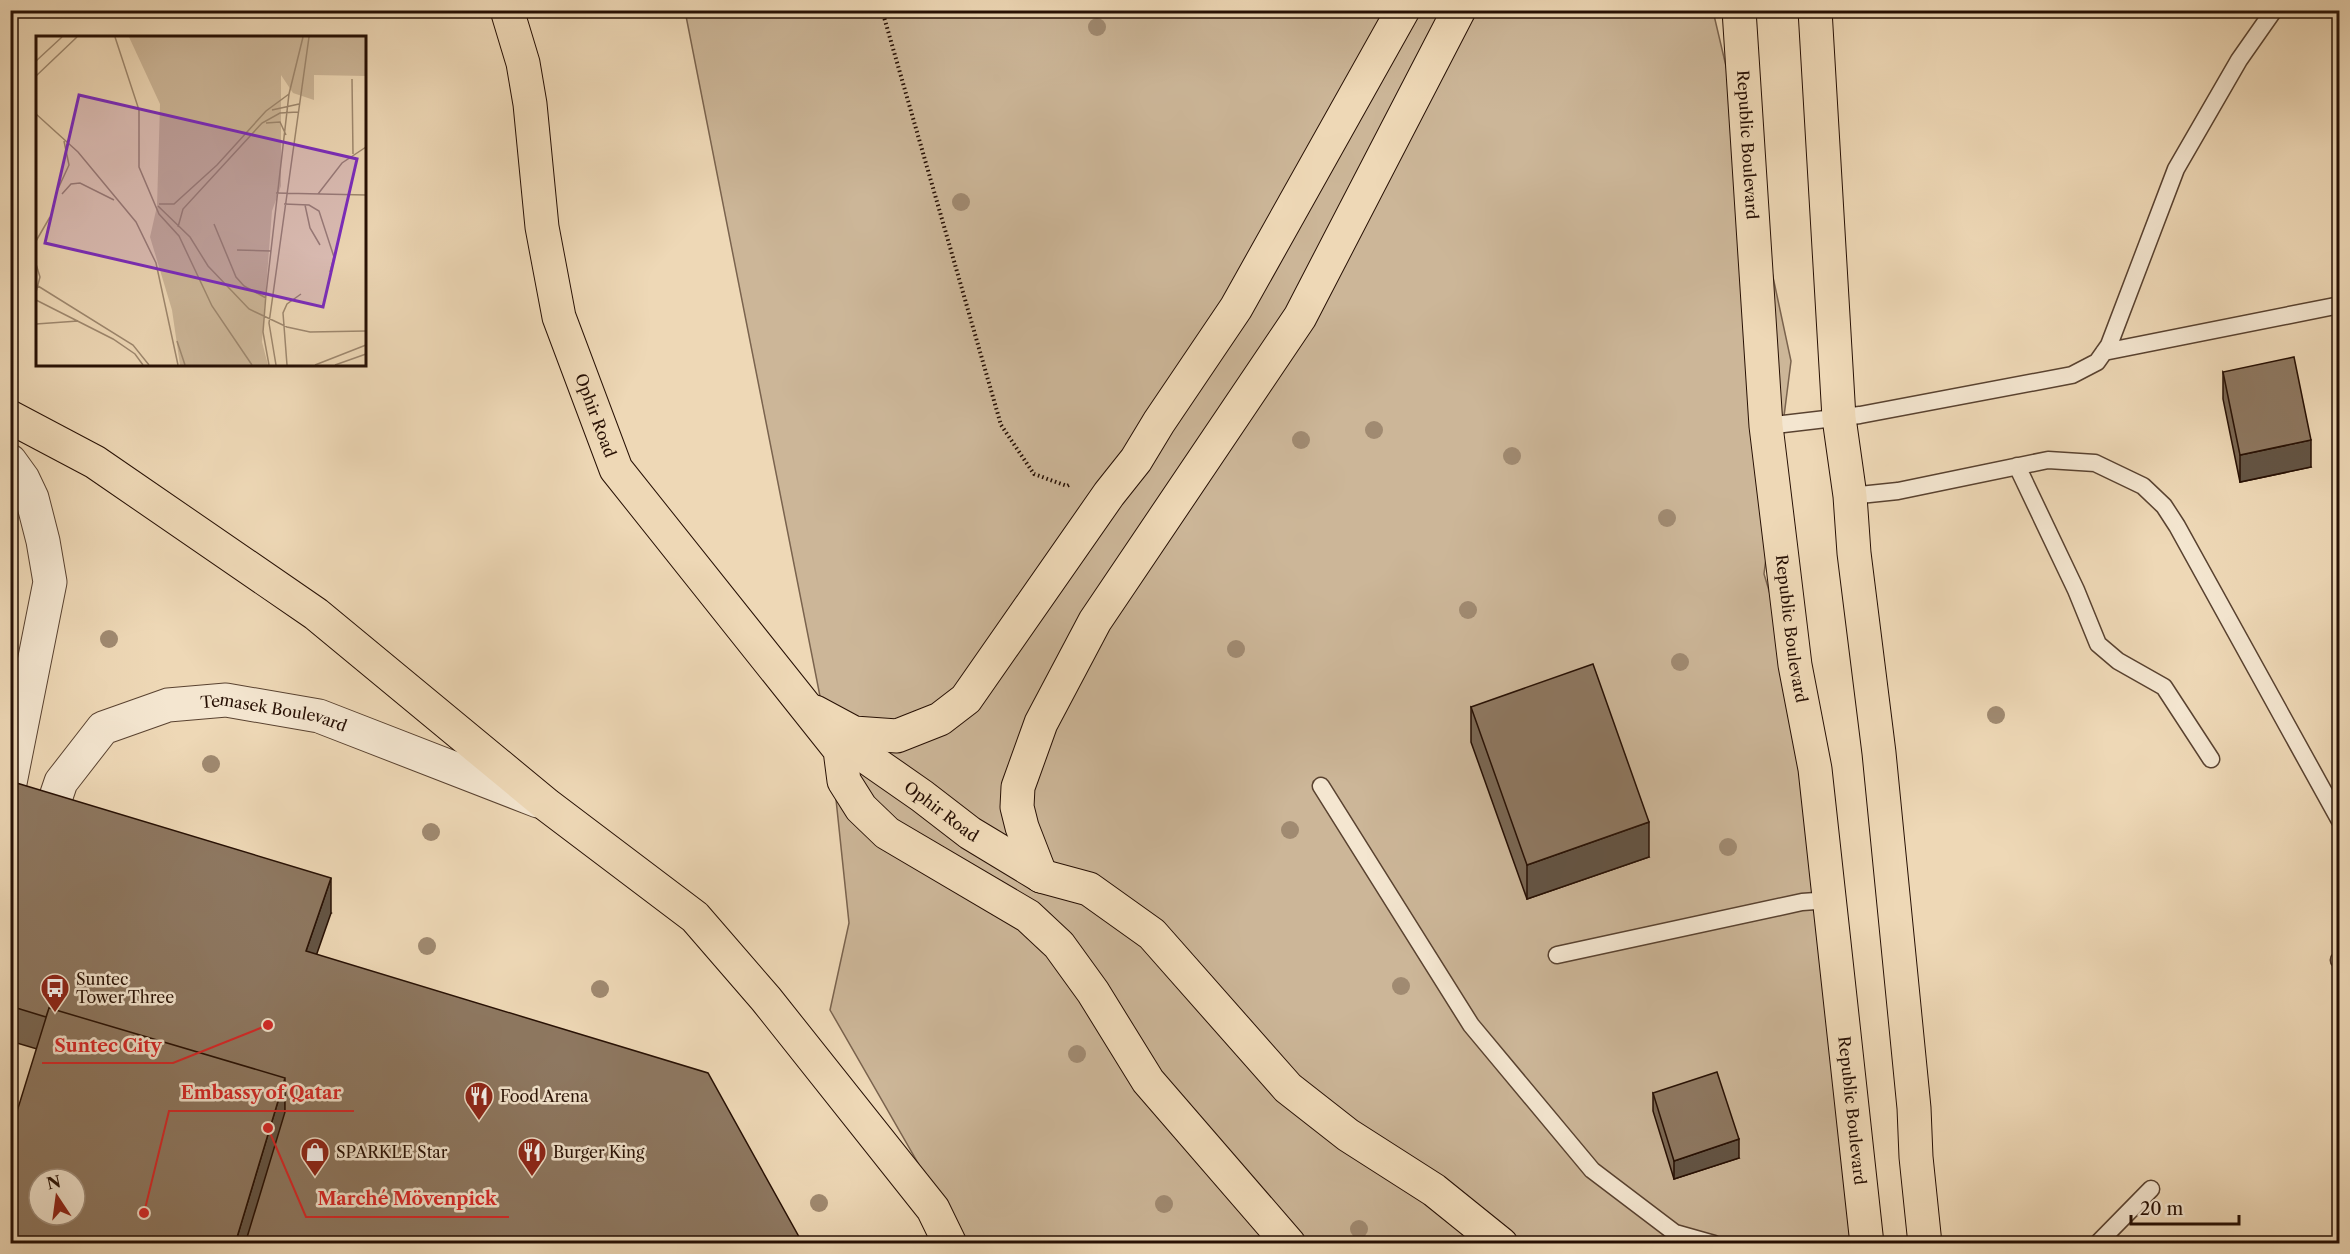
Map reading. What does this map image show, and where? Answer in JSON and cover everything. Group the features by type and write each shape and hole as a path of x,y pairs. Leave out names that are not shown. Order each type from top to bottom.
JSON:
{"main road":[{"name":"Ophir Road","path":"507,10 523,63 530,104 542,226 559,317 616,469 803,705 840,750 866,758 922,796 970,833 1041,876 1089,889 1152,934 1288,1088 1348,1136 1434,1190 1501,1244"},
{"path":"803,705 854,733 897,736 940,719 966,699 1109,494 1137,460 1159,422 1236,308 1403,10"},
{"path":"1041,876 1022,827 1017,807 1018,787 1041,723 1095,621 1300,317 1459,10"},
{"name":"Republic Boulevard","path":"1739,10 1766,426 1795,665 1815,769 1867,1244"},
{"path":"1815,10 1839,417 1879,753 1925,1244"},
{"path":"10,417 94,462 316,614 547,804 695,917 773,1008 933,1209 950,1244"},
{"path":"840,750 844,781 861,808 887,833 1028,916 1059,945 1094,992 1148,1080 1289,1244"}],"street":[{"path":"10,461 23,479 32,498 50,582 10,783"},
{"name":"Temasek Boulevard","path":"46,826 62,782 103,728 168,705 226,700 320,716 547,804"}],"lane":[{"path":"1766,426 1839,417 2073,375 2097,362 2109,345 2176,169 2239,60 2274,10"},
{"path":"2104,352 2340,305"},
{"path":"1850,496 1898,491 2048,460 2095,463 2143,486 2164,506 2177,526 2340,821"},
{"path":"2017,466 2076,590 2098,644 2118,661 2164,687 2211,759"},
{"path":"1320,786 1471,1025 1592,1170 1675,1233 1714,1244"},
{"path":"1557,955 1802,902 1830,900"},
{"path":"2097,1244 2151,1189"}],"path":[{"path":"882,10 1001,425 1034,474 1067,486 1076,482"}],"shaded area":[{"path":"685,11 1713,11 1791,361 1764,574 1793,670 1869,1243 964,1243 830,1010 849,923 831,752"}],"building":[{"path":"2294,357 2311,440 2240,455 2223,372"},
{"path":"1593,664 1649,822 1527,865 1471,707"},
{"path":"10,781 331,878 306,951 708,1073 803,1244 245,1244 285,1112 285,1078 49,1008 46,1017 10,1006"},
{"path":"49,1008 285,1078 235,1244 10,1244 10,1134"},
{"path":"1717,1072 1739,1139 1674,1161 1653,1093"}],"place":[{"name":"Suntec Tower Three","path":"55,1014"},
{"name":"Suntec City","path":"268,1025"},
{"name":"Food Arena","path":"479,1122"},
{"name":"Marché Mövenpick","path":"268,1128"},
{"name":"SPARKLE Star","path":"315,1178"},
{"name":"Burger King","path":"532,1178"},
{"name":"Embassy of Qatar","path":"144,1213"}]}
